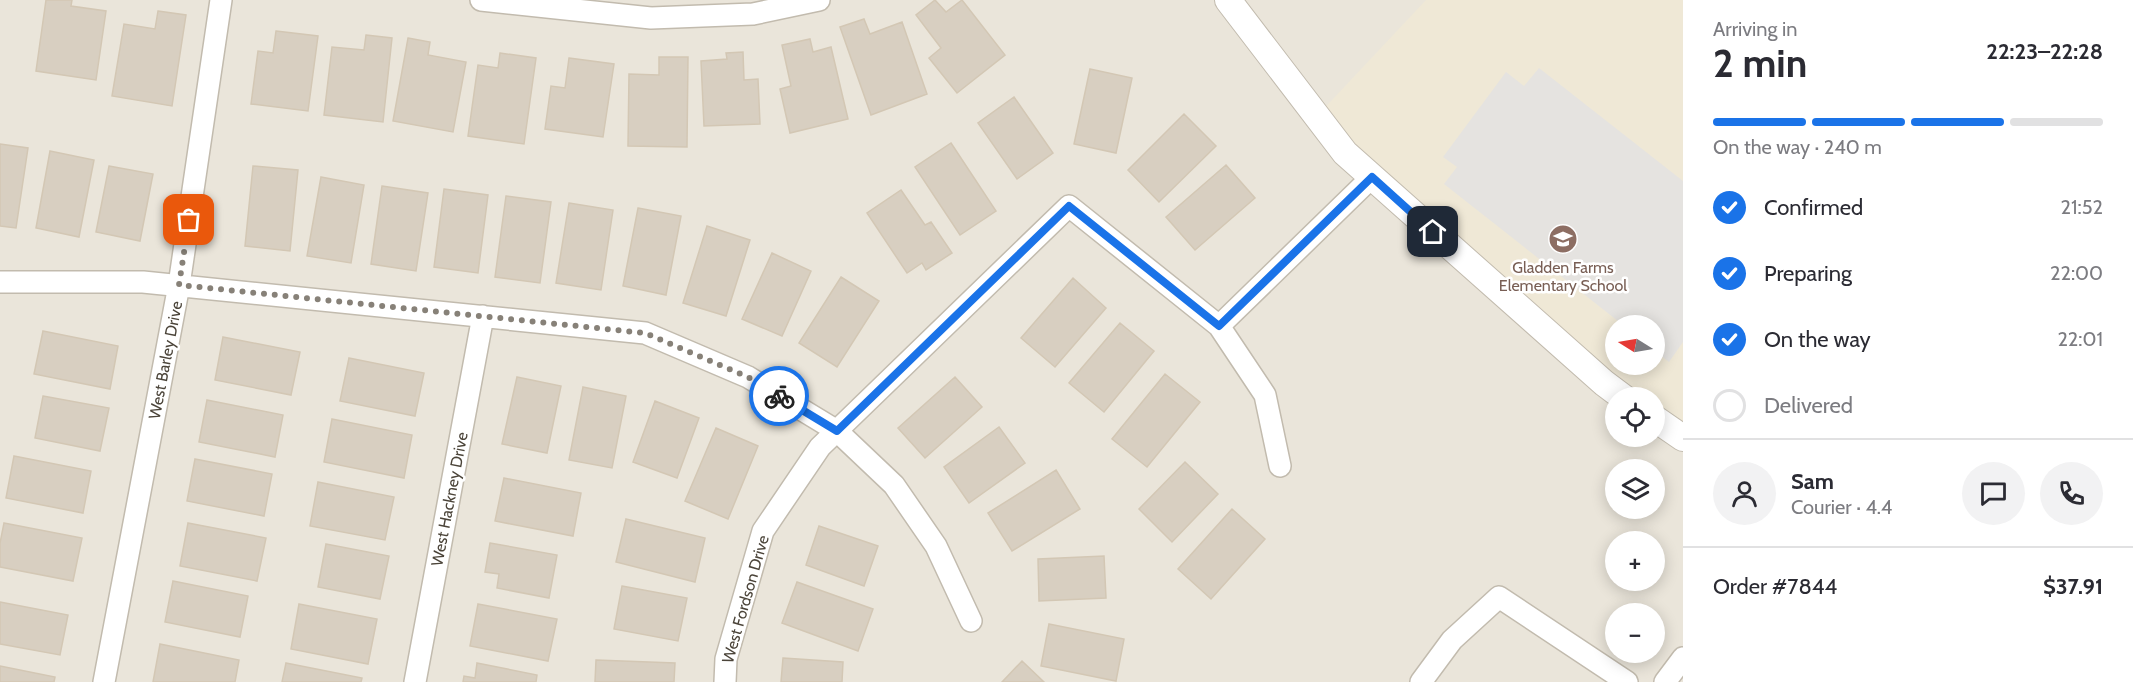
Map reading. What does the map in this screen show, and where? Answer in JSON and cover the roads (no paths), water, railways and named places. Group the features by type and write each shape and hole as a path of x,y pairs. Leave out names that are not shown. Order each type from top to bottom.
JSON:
{"street":[{"name":"West Barley Drive","path":"104,682 179,285 221,0"},
{"path":"481,0 651,18 753,14 819,0"},
{"path":"1228,0 1346,153 1610,387"},
{"path":"1280,466 1265,395 1219,326 1372,177"},
{"name":"West Fordson Drive","path":"725,682 726,659 763,531 820,447 1069,206 1219,326"},
{"path":"0,282 143,282 645,333 748,377 837,431 894,485 936,546 971,621"},
{"name":"West Hackney Drive","path":"415,682 483,316"},
{"path":"1665,426 1683,438"},
{"path":"1421,682 1452,640 1499,597 1628,682"},
{"path":"1665,682 1683,658"}],"place":[{"name":"Gladden Farms Elementary School","path":"1563,239"}]}
